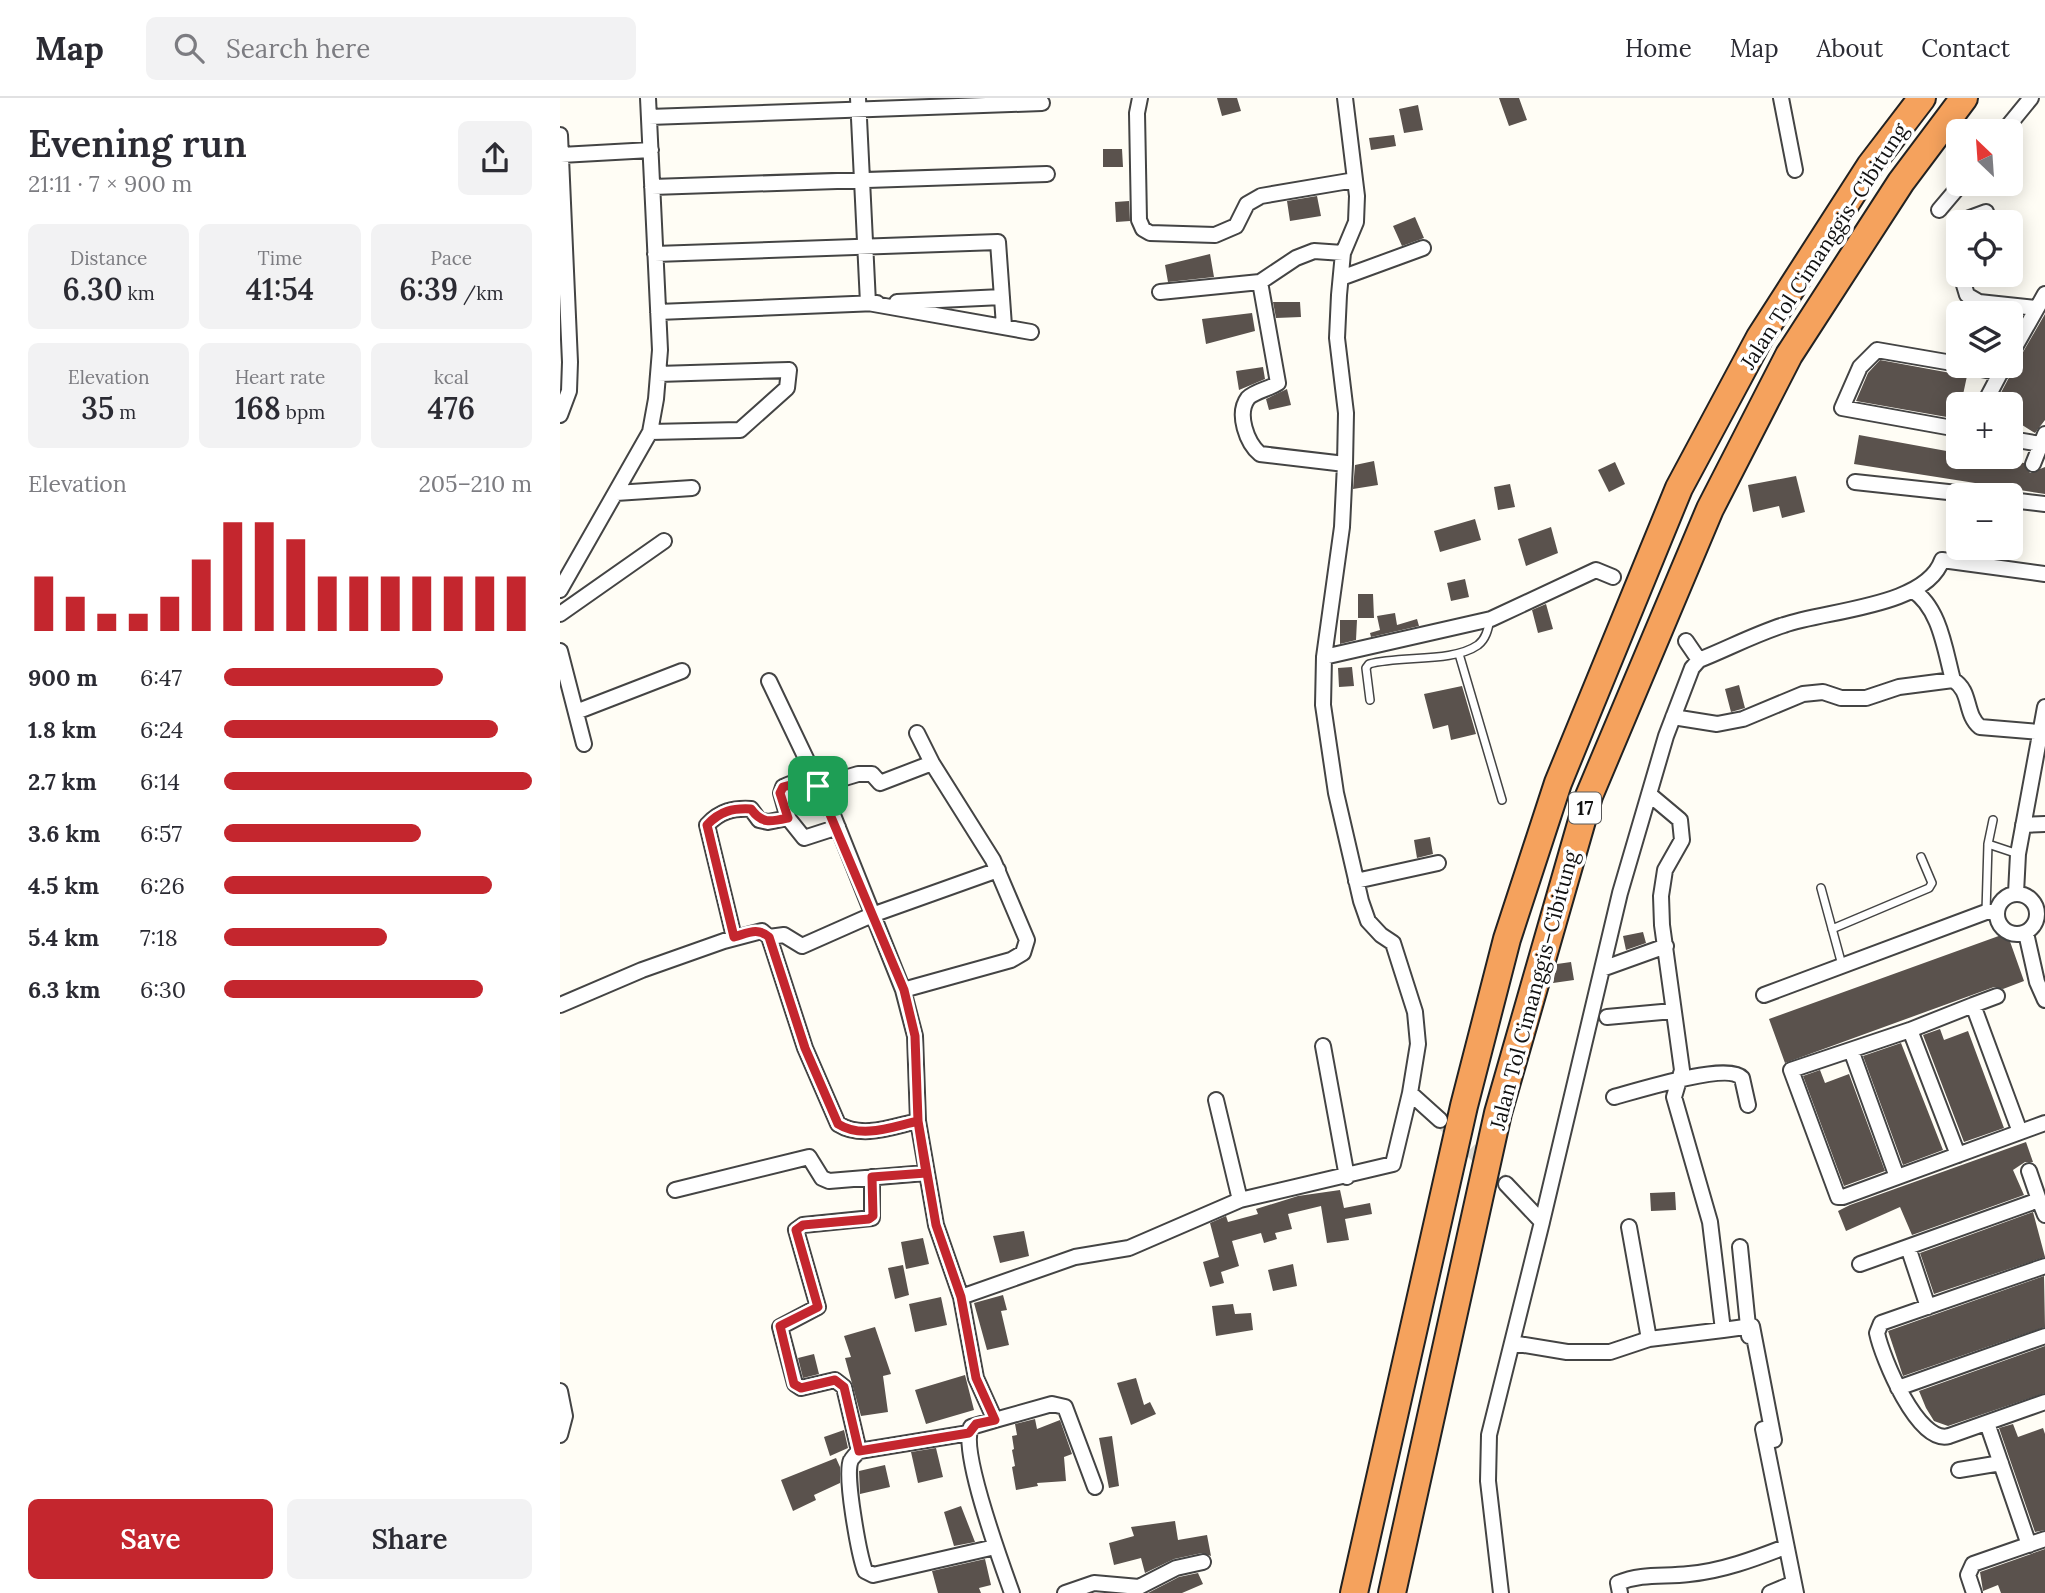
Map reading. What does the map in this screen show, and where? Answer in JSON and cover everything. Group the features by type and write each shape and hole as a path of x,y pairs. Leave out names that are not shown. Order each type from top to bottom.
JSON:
{"highway":[{"name":"Jalan Tol Cimanggis–Cibitung","path":"1354,1593 1464,1105 1507,940 1558,783 1679,488 1747,360 1870,166 1922,98"},
{"name":"Jalan Tol Cimanggis–Cibitung","path":"1392,1593 1498,1113 1588,796 1710,509 1789,355 1901,181 1964,98"}],"street":[{"path":"560,590 650,432 658,374 658,312 648,98"},
{"path":"1140,98 1137,113 1139,220 1143,229 1150,233 1215,235 1236,226 1247,204 1261,196 1355,180"},
{"path":"1782,98 1795,170"},
{"path":"2014,119 2031,98"},
{"path":"961,1297 1075,1257 1129,1248 1240,1200 1347,1177 1393,1164 1410,1093 1418,1044 1415,1012 1393,943 1368,921 1356,881 1336,793 1323,705 1324,657 1342,527 1345,464 1346,413 1337,338 1341,278 1343,253 1356,222 1350,99"},
{"path":"649,117 858,104 1042,103"},
{"path":"858,104 868,303"},
{"path":"560,135 570,362 569,391 560,415"},
{"path":"561,155 651,150"},
{"path":"652,187 1047,174"},
{"path":"1939,210 1951,196"},
{"path":"655,254 998,242 1004,326"},
{"path":"1341,278 1423,248"},
{"path":"1160,292 1260,282 1296,258 1314,251 1343,253"},
{"path":"1260,282 1278,383 1250,396 1243,407 1249,441 1260,454 1345,464"},
{"path":"1965,287 1967,295 1979,302 2036,308"},
{"path":"2023,332 2045,295"},
{"path":"658,312 1002,297"},
{"path":"868,303 1031,331"},
{"path":"1946,362 1877,349 1860,367 1842,408 1946,427"},
{"path":"650,432 740,430 787,388 789,370 658,374"},
{"path":"2023,439 2043,439 2033,464"},
{"path":"1855,482 1946,492"},
{"path":"616,493 692,488"},
{"path":"2023,501 2045,504"},
{"path":"560,614 664,541"},
{"path":"1501,1593 1488,1481 1489,1435 1602,969 1649,794 1673,717 1692,668 1699,660 1784,625 1894,598 1932,578 1942,560 2045,574"},
{"path":"1324,657 1491,619 1596,569 1613,577"},
{"path":"1912,590 1924,598 1931,610 1953,680 1965,690 1971,715 1980,727 2039,732"},
{"path":"1686,641 1699,660"},
{"path":"560,651 584,744"},
{"path":"576,712 682,671"},
{"path":"1673,717 1717,724 1743,719 1803,694 1823,692 1840,698 1866,698 1899,687 1953,680"},
{"path":"769,681 838,827 904,990 915,1036 918,1121 936,1225 961,1297 976,1378 995,1420"},
{"path":"2016,893 2018,854 2040,758 2039,732 2045,707"},
{"path":"904,990 1011,960 1023,953 1027,940 998,870 932,763 917,733"},
{"path":"818,786 858,774 872,774 880,783 932,763"},
{"path":"818,786 809,780 783,787 780,793 788,818 804,838 838,827"},
{"path":"1649,794 1680,820 1682,839 1665,870 1661,897 1682,1079 1674,1097 1710,1222 1723,1330"},
{"path":"734,937 707,825 715,816 734,808 751,809 759,820 768,822 788,818"},
{"path":"2023,825 2045,824"},
{"path":"1356,881 1438,863"},
{"path":"769,937 784,935 802,946 813,944 872,915 998,870"},
{"path":"1764,995 1991,912 2003,899 2016,893 2030,897 2041,908 2036,923 2026,933 2011,934 2000,926 1991,912"},
{"path":"560,1004 642,970 734,937 762,931 769,937 805,1048 838,1124 849,1131 859,1133 918,1121"},
{"path":"2026,933 2044,993"},
{"path":"1602,969 1666,946"},
{"path":"1997,996 1910,1030 1794,1067 1790,1074 1838,1197 2045,1123"},
{"path":"1973,1005 2020,1132"},
{"path":"1607,1017 1673,1011"},
{"path":"1910,1030 1958,1155"},
{"path":"1323,1046 1347,1177"},
{"path":"1852,1049 1897,1177"},
{"path":"1614,1097 1682,1079 1739,1074 1748,1105"},
{"path":"1410,1093 1440,1120"},
{"path":"1216,1100 1240,1200"},
{"path":"675,1190 809,1157 825,1181 926,1173"},
{"path":"2029,1171 2045,1215"},
{"path":"859,1451 844,1387 835,1380 797,1388 780,1332 784,1324 818,1307 796,1230 803,1225 872,1218 872,1177"},
{"path":"1506,1184 1542,1222"},
{"path":"1860,1265 2039,1200"},
{"path":"1629,1227 1649,1339"},
{"path":"1770,1593 1795,1588 1754,1385 1740,1247 1774,1440"},
{"path":"1908,1247 1928,1307"},
{"path":"2045,1266 1881,1323 1877,1328 1878,1340 1898,1388 1916,1417 1936,1435 1944,1438 2045,1402"},
{"path":"1512,1343 1567,1352 1610,1352 1649,1339 1752,1326"},
{"path":"1898,1388 2045,1336"},
{"path":"560,1391 565,1416 560,1435"},
{"path":"995,1547 873,1575 865,1571 853,1518 849,1470 851,1459 859,1451 969,1433 976,1424 1052,1404 1065,1407 1095,1487"},
{"path":"1987,1423 2029,1545"},
{"path":"969,1433 995,1547 1012,1593"},
{"path":"1959,1470 2001,1463"},
{"path":"1973,1593 1968,1575 1973,1564 2045,1539"},
{"path":"1620,1593 1618,1583 1637,1575 1690,1574 1748,1561 1785,1547"},
{"path":"1065,1593 1094,1583 1139,1587 1176,1569 1203,1562"}],"lane":[{"path":"1370,700 1366,668 1368,664 1459,654 1484,639 1491,619"},
{"path":"1459,654 1502,800"},
{"path":"1991,912 1988,844 1993,820"},
{"path":"1988,844 2018,854"},
{"path":"1832,929 1929,888 1932,883 1920,857"},
{"path":"1821,888 1842,965"}],"building":[{"path":"1217,98 1237,98 1241,111 1222,116"},
{"path":"1499,98 1519,98 1527,120 1509,126"},
{"path":"1418,105 1423,130 1404,133 1399,109"},
{"path":"1394,135 1396,146 1371,150 1369,138"},
{"path":"1103,149 1122,149 1123,167 1103,167"},
{"path":"1317,196 1321,216 1290,221 1287,201"},
{"path":"1129,201 1130,221 1116,222 1115,202"},
{"path":"1415,217 1424,238 1402,246 1393,226"},
{"path":"1210,254 1214,277 1168,282 1165,265"},
{"path":"1273,302 1300,302 1301,317 1276,318"},
{"path":"1252,313 1255,331 1206,344 1202,319"},
{"path":"2045,314 2045,420 2035,433 2023,426 2023,392 2001,392 2009,378 2023,378 2023,352"},
{"path":"1880,360 1946,372 1946,378 1967,378 1964,392 1946,392 1946,417 1856,401 1868,373"},
{"path":"1263,367 1265,379 1239,390 1236,371"},
{"path":"1287,389 1291,405 1269,410 1266,399"},
{"path":"1859,435 1946,451 1946,469 2023,469 2023,463 2030,473 2045,467 2045,494 2023,491 2023,483 1975,483 1854,464"},
{"path":"1374,461 1378,485 1353,489 1355,465"},
{"path":"1615,462 1625,484 1609,492 1598,470"},
{"path":"1796,476 1805,512 1782,518 1779,506 1753,512 1748,485"},
{"path":"1510,484 1515,507 1498,510 1494,487"},
{"path":"1475,519 1481,540 1440,552 1434,531"},
{"path":"1551,527 1558,553 1526,566 1518,539"},
{"path":"1465,579 1469,597 1451,601 1447,583"},
{"path":"1358,594 1373,594 1374,618 1358,618"},
{"path":"1546,604 1553,629 1538,633 1532,610"},
{"path":"1395,613 1397,625 1417,619 1419,626 1371,637 1370,633 1380,630 1377,616"},
{"path":"1340,620 1357,620 1356,640 1340,644"},
{"path":"1352,667 1354,686 1339,687 1338,668"},
{"path":"1739,685 1745,708 1731,712 1725,689"},
{"path":"1462,686 1476,734 1451,740 1448,725 1433,729 1424,694"},
{"path":"1430,837 1433,854 1417,858 1414,840"},
{"path":"1643,932 1646,943 1626,950 1623,936"},
{"path":"2007,933 2024,981 2003,989 1994,987 1785,1063 1769,1019"},
{"path":"1571,962 1574,980 1553,983 1557,964"},
{"path":"1940,1029 1944,1040 1968,1031 2004,1128 1964,1142 1923,1035"},
{"path":"1901,1043 1943,1150 1903,1165 1863,1056"},
{"path":"1820,1070 1825,1083 1849,1074 1885,1171 1844,1186 1803,1076"},
{"path":"2026,1142 2033,1162 2025,1162 2013,1170 2024,1195 1912,1235 1900,1207 1846,1231 1838,1211 1850,1205"},
{"path":"1340,1190 1344,1208 1370,1203 1372,1214 1345,1219 1349,1240 1327,1243 1321,1206 1288,1214 1292,1229 1275,1233 1277,1239 1264,1243 1261,1233 1232,1241 1239,1266 1221,1272 1224,1283 1210,1287 1203,1262 1219,1257 1210,1223 1226,1216 1228,1222 1258,1214 1256,1209 1298,1196"},
{"path":"1675,1192 1676,1210 1651,1211 1650,1193"},
{"path":"2033,1212 2045,1257 1934,1294 1920,1253"},
{"path":"1024,1231 1029,1256 1000,1263 993,1236"},
{"path":"923,1238 929,1264 906,1269 901,1242"},
{"path":"1293,1264 1297,1286 1273,1291 1268,1270"},
{"path":"903,1265 909,1295 895,1299 888,1268"},
{"path":"2044,1276 2045,1327 1903,1376 1888,1331"},
{"path":"1003,1295 1007,1310 1001,1311 1009,1345 987,1350 974,1303"},
{"path":"941,1297 947,1325 915,1332 909,1304"},
{"path":"1233,1304 1235,1314 1251,1313 1253,1330 1216,1336 1212,1306"},
{"path":"875,1327 891,1374 883,1376 888,1412 861,1416 845,1358 851,1357 844,1336"},
{"path":"2045,1346 2045,1393 1948,1426 1934,1421 1926,1408 1919,1391"},
{"path":"814,1354 819,1374 803,1378 798,1358"},
{"path":"965,1375 974,1410 926,1424 915,1390"},
{"path":"1136,1378 1144,1405 1150,1402 1156,1414 1131,1425 1117,1383"},
{"path":"1035,1419 1037,1429 1060,1420 1072,1454 1064,1457 1066,1481 1037,1483 1038,1486 1016,1490 1012,1467 1015,1466 1012,1436 1017,1435 1015,1424"},
{"path":"2013,1424 2018,1437 2043,1428 2045,1434 2045,1530 2035,1532 1999,1428"},
{"path":"844,1430 848,1448 830,1456 824,1437"},
{"path":"1112,1436 1119,1486 1109,1488 1099,1438"},
{"path":"936,1448 943,1477 918,1483 911,1452"},
{"path":"836,1458 840,1467 840,1483 814,1495 816,1500 793,1511 781,1480"},
{"path":"885,1465 890,1487 860,1494 859,1471"},
{"path":"961,1506 975,1542 954,1546 944,1512"},
{"path":"1175,1521 1178,1540 1207,1535 1211,1556 1202,1553 1174,1559 1145,1573 1141,1558 1114,1565 1109,1543 1134,1536 1131,1527"},
{"path":"2045,1549 2045,1593 2001,1593 1998,1585 1983,1591 1980,1572"},
{"path":"985,1559 991,1585 979,1588 981,1593 938,1593 932,1571"},
{"path":"1198,1573 1203,1584 1182,1593 1148,1593 1179,1577"}],"tunnel":[{"path":"1440,1120 1506,1184"}],"route":[{"path":"818,786 809,780 797,781 783,787 780,793 788,811 788,818 768,822 759,820 751,809 734,808 715,816 707,825 713,859 734,937 762,931 769,937 805,1048 838,1124 849,1131 859,1133 918,1121 936,1225 961,1297 976,1378 995,1420 976,1424 971,1427 969,1433 859,1451 844,1387 840,1382 835,1380 801,1388 794,1384 780,1326 816,1311 818,1307 796,1230 803,1225 872,1218 872,1177 926,1173 918,1121 915,1036 904,990 833,815 818,786"}]}
